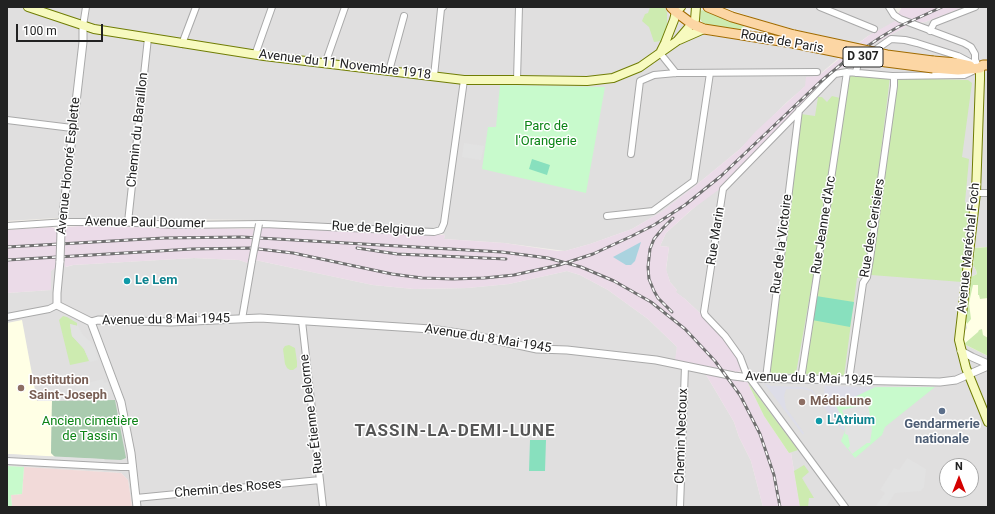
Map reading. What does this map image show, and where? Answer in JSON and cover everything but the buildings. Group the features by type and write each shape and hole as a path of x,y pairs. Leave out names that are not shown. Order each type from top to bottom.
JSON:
{"main road":[{"name":"Avenue du 11 Novembre 1918","path":"28,7 100,30 182,44 325,64 464,80 587,81 613,78 640,67 677,41 692,24"},
{"path":"692,24 696,17 696,7"},
{"name":"Route de Paris","path":"708,7 794,39"},
{"path":"660,53 674,20 676,9"},
{"name":"Route de Paris","path":"676,9 692,24 704,29 794,39 887,55 933,65 960,64 985,68"},
{"path":"677,41 704,29"},
{"name":"Avenue Maréchal Foch","path":"985,68 980,76 976,193 959,340 966,368 988,422"}],"street":[{"path":"84,26 86,7"},
{"path":"182,44 196,7"},
{"path":"255,55 272,7"},
{"path":"325,64 346,7"},
{"path":"434,76 441,9 443,7"},
{"path":"517,80 519,7"},
{"path":"820,7 874,29"},
{"path":"889,7 894,15 900,19 971,47 985,68"},
{"path":"930,31 934,23 975,7"},
{"path":"389,71 404,16"},
{"name":"Avenue Honoré Esplette","path":"57,305 61,222 84,26"},
{"name":"Chemin du Baraillon","path":"128,222 148,38"},
{"path":"856,73 858,62 891,39 905,40 958,56 985,68"},
{"path":"660,53 676,73"},
{"path":"847,72 894,76 964,75 985,68"},
{"path":"631,154 640,81 654,75 676,73 817,72"},
{"name":"Rue Marin","path":"845,507 746,373 740,357 725,336 705,315 704,312 723,189 835,74 838,72 847,72"},
{"name":"Rue Jeanne d'Arc","path":"801,378 817,275 816,270 847,72"},
{"path":"607,216 653,211 694,181 710,73"},
{"name":"Rue des Cerisiers","path":"849,380 863,283 867,277 870,260 894,76"},
{"name":"Rue de Belgique","path":"259,224 428,232 441,230 444,223 464,80"},
{"name":"Rue de la Victoire","path":"766,378 799,110"},
{"path":"7,120 72,128"},
{"path":"976,193 988,194"},
{"name":"Avenue Paul Doumer","path":"7,226 61,222 128,222 176,225 259,224"},
{"path":"242,319 259,224"},
{"path":"7,317 49,309 57,305"},
{"name":"Avenue du 8 Mai 1945","path":"57,305 91,322 98,320 171,322 279,319 440,330 537,350 567,350 612,354 656,360 750,378 940,382 956,380 988,365"},
{"name":"Rue Étienne Delorme","path":"302,321 323,507"},
{"path":"91,322 119,395 132,467 137,507"},
{"path":"961,351 988,365"},
{"name":"Chemin Nectoux","path":"680,507 685,366"},
{"path":"7,461 132,467"},
{"name":"Chemin des Roses","path":"136,498 320,480"}],"shaded area":[{"path":"7,7 666,7 670,17 699,34 793,47 840,57 787,102 740,149 661,212 632,229 565,251 504,243 444,239 445,235 430,230 257,220 57,218 7,221"},
{"path":"723,7 894,7 898,14 904,18 868,36 857,44 757,19"},
{"path":"902,7 964,7 925,22 918,23 898,14"},
{"path":"964,7 988,7 988,507 800,507 791,453 789,453 741,371 739,361 716,328 685,299 675,292 677,290 670,282 666,270 669,247 660,246 666,233 760,148 798,107 826,80 868,47 907,26 925,22"},
{"path":"895,21 907,26 868,47 826,80 721,188 690,211 666,233 660,246 669,247 666,269 670,282 677,290 676,292 716,328 739,361 741,371 737,372 675,360 677,347 648,319 608,290 580,275 567,271 509,284 467,288 414,289 373,285 255,260 248,263 239,260 194,258 73,265 65,267 64,261 57,261 55,268 51,271 51,290 7,293 7,230 51,227 57,232 64,232 67,227 80,226 261,229 263,227 279,226 445,235 444,239 504,243 557,251 565,251 590,244 632,229 661,212 740,149 756,131 805,86 806,77 818,76 868,36"},
{"path":"464,143 484,146 481,160 462,157"},
{"path":"988,247 988,356 964,344 963,334 967,328 965,319 971,277 977,274 973,265 975,248"},
{"path":"194,258 239,260 248,263 255,260 373,285 414,289 467,288 509,284 567,271 580,275 608,290 648,319 677,347 676,360 696,364 705,373 734,422 739,437 751,461 763,507 132,507 128,480 121,473 7,466 7,293 51,290 51,271 57,261 64,261 66,267 73,265"},
{"name":"Institution Saint-Joseph","path":"22,320 37,401 52,401 51,453 55,457 7,454 7,323"},
{"path":"70,324 78,326 83,335 90,341 95,348 98,360 90,362 84,349 72,336"},
{"path":"705,373 746,381 748,383 764,416 789,453 791,453 800,507 763,507 751,461 739,437 734,422"},
{"path":"103,379 104,383 108,382 111,392 79,400 75,386"},
{"path":"764,383 771,386 804,387 812,390 817,397 816,398 811,391 803,389 786,389 784,396 786,408 804,433 803,435"},
{"path":"825,384 826,386 875,387 836,406 845,423 845,431 841,429 823,406"},
{"path":"868,404 872,429 870,443 867,443 852,454 848,448 850,446 848,435 845,434 846,423 842,410"},
{"path":"7,454 104,459 108,465 7,459"},
{"path":"907,458 926,469 924,487 921,491 895,493 886,507 875,507 885,493 880,490 894,468 899,470"},
{"path":"24,467 121,473 128,480 132,507 12,507 11,495 22,494"}],"green space":[{"path":"650,7 664,7 667,12 667,25 662,41 654,42 649,27 642,21 645,14 648,13"},
{"path":"702,10 744,24 743,31 705,26 700,19"},
{"path":"847,75 890,77 866,273 865,276 857,278 844,376 804,374"},
{"path":"897,78 968,80 972,83 962,157 969,159 965,202 971,208 962,282 871,275"},
{"name":"Parc de l'Orangerie","path":"500,85 605,87 586,193 482,169 488,127 496,127"},
{"path":"832,96 840,98 817,256 796,373 801,374 769,373 801,114 815,116 818,97 822,97 827,102"},
{"path":"532,159 550,165 547,175 529,169"},
{"path":"988,247 988,298 980,299 978,295 978,285 973,285 969,303 971,319 967,324 965,319 971,277 977,274 973,265 975,248"},
{"path":"816,296 854,302 850,327 812,320"},
{"path":"63,316 77,323 77,326 70,324 72,336 84,349 89,361 70,365 59,320"},
{"path":"982,329 983,335 988,338 988,356 964,344"},
{"path":"289,345 295,348 297,367 293,370 287,368 285,364 283,349 285,346"},
{"path":"748,383 798,450 789,453 764,416"},
{"path":"875,387 935,387 885,427 882,435 855,458 841,441 845,431 845,423 835,406"},
{"name":"Ancien cimetière de Tassin","path":"115,400 126,458 121,460 55,457 51,453 52,401"},
{"path":"530,440 546,440 545,471 529,471"},
{"path":"804,465 809,472 802,478 814,498 809,498 808,507 800,507 794,471"},
{"path":"7,466 24,467 22,494 11,495 12,507 7,507"}],"water":[{"path":"641,242 635,261 631,265 626,265 613,257"}],"railway":[{"path":"7,260 192,249 250,248 293,253 392,274 422,278 453,279 514,275 559,265 593,254 632,236 654,225 685,205 721,176 820,82 844,62 898,27 942,7"},
{"path":"672,312 658,298 654,291 649,279 648,267 650,249 654,239 673,218"},
{"path":"7,247 164,238 242,237 502,252 548,258 581,267 614,281 651,302 685,329 715,361 740,395 760,434 774,475 780,507"},
{"path":"357,248 397,254 506,259"}],"place":[{"name":"Le Lem","path":"127,281"},
{"name":"Institution Saint-Joseph","path":"21,388"},
{"name":"Médialune","path":"802,402"},
{"name":"Gendarmerie nationale","path":"942,411"},
{"name":"L'Atrium","path":"819,421"}],"district":[{"name":"TASSIN-LA-DEMI-LUNE","path":"455,432"}]}
